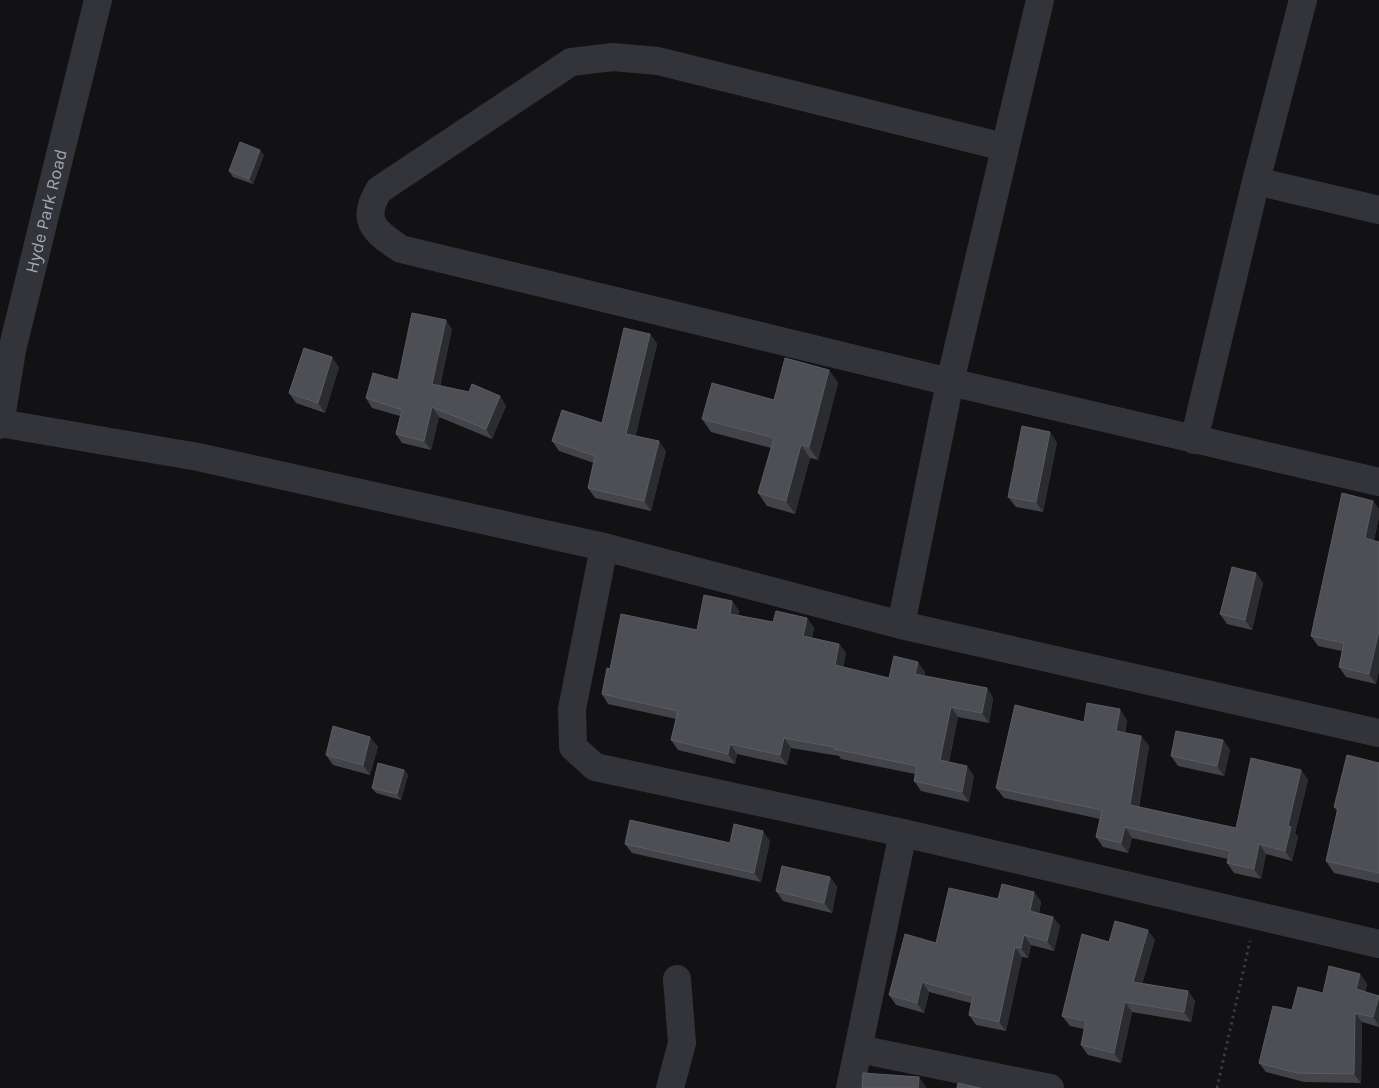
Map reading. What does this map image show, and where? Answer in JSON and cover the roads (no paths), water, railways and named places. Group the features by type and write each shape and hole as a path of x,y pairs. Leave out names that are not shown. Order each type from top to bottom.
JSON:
{"street":[{"name":"Hyde Park Road","path":"0,424 12,350 98,0"},
{"path":"901,625 950,382 1040,0"},
{"path":"1194,440 1256,181 1304,0"},
{"path":"1004,147 658,61 612,57 570,62 379,190 371,203 370,219 379,235 401,249 950,382 1379,482"},
{"path":"1256,181 1379,210"},
{"path":"0,424 198,457 604,547 901,625 1379,732"},
{"path":"604,547 572,709 573,746 595,767 903,833 1379,944"},
{"path":"850,1088 903,833"},
{"path":"670,1088 682,1043 677,979"},
{"path":"859,1048 1050,1088"}]}
